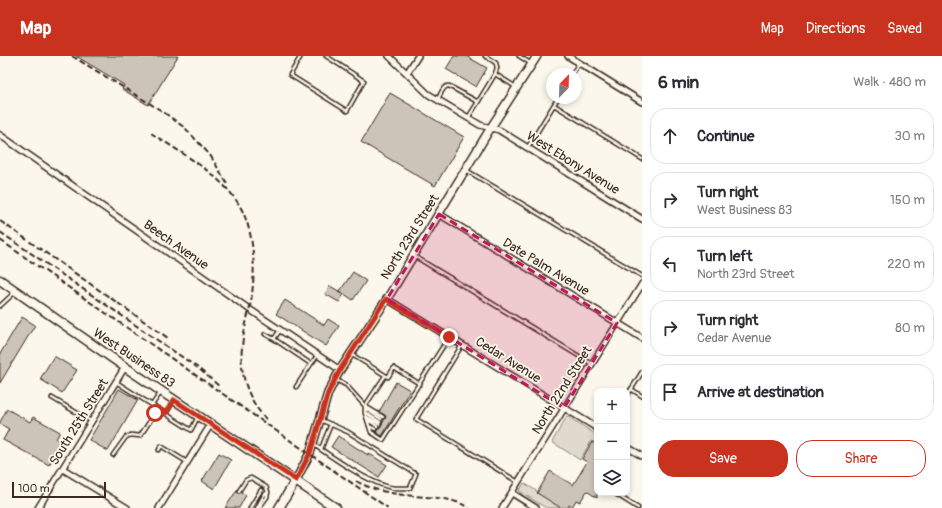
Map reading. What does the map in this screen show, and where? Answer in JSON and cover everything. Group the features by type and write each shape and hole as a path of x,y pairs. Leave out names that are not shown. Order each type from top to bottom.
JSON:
{"main road":[{"name":"North 23rd Street","path":"296,480 310,453 328,393 340,370 414,255 490,129 537,56"},
{"name":"West Business 83","path":"0,280 125,367 296,480 335,508"},
{"path":"279,508 296,480"}],"street":[{"name":"West Ebony Avenue","path":"389,56 428,94 437,100 480,125 498,130 642,219"},
{"path":"408,73 418,56"},
{"path":"568,56 642,102"},
{"name":"Beech Avenue","path":"0,135 280,330 340,370"},
{"name":"Date Palm Avenue","path":"439,214 642,338"},
{"name":"North 22nd Street","path":"502,508 642,284"},
{"name":"Cedar Avenue","path":"386,299 594,426"},
{"name":"South 25th Street","path":"38,508 125,367"},
{"path":"159,508 211,424"},
{"path":"630,449 642,456"},
{"path":"63,469 127,508"},
{"path":"512,493 536,508"}],"lane":[{"path":"302,56 290,75 347,111 364,81 326,56"},
{"path":"468,118 495,74 497,68 496,63 485,56"},
{"path":"519,56 531,64"},
{"path":"576,68 579,63"},
{"path":"495,74 517,87"},
{"path":"437,100 444,87 450,86 478,102"},
{"path":"528,148 554,105 642,159"},
{"path":"466,170 642,276"},
{"path":"414,255 592,364"},
{"path":"0,306 15,291"},
{"path":"274,339 280,330"},
{"path":"265,334 311,364"},
{"path":"420,384 394,368 388,377 385,376 365,409 371,432 383,440 420,384 449,337"},
{"path":"462,345 416,419 518,482"},
{"path":"351,354 385,376"},
{"path":"296,388 318,355"},
{"path":"642,372 631,389 642,396"},
{"path":"335,380 346,385 365,409 379,423"},
{"path":"116,382 191,430 199,416"},
{"path":"152,405 161,391"},
{"path":"52,398 92,422"},
{"path":"166,413 174,400"},
{"path":"114,455 126,436 140,436 158,408"},
{"path":"365,409 379,423"},
{"path":"367,418 379,423"},
{"path":"313,443 344,464 372,480 392,488 410,488 416,474 348,432 321,420"},
{"path":"369,425 379,423"},
{"path":"321,449 331,424"},
{"path":"159,450 161,446 187,463"},
{"path":"239,491 246,480 251,478 266,487 268,492 264,495 258,508"},
{"path":"250,508 261,490"},
{"path":"619,496 638,508"}],"highlighted area":[{"path":"439,214 617,323 564,408 387,299"}],"shaded area":[{"path":"567,416 594,433 594,442 591,441 580,460 552,442"},
{"path":"524,483 564,508 546,508 519,491"}],"building":[{"path":"76,56 178,56 148,105 122,89 124,85"},
{"path":"454,56 466,56 487,68 476,87 446,69"},
{"path":"390,93 464,137 435,186 361,142"},
{"path":"353,272 366,281 353,300 340,291"},
{"path":"330,286 344,294 339,302 325,294"},
{"path":"285,300 324,325 328,319 339,326 326,346 276,314"},
{"path":"22,317 35,325 0,383 0,354"},
{"path":"54,356 77,370 62,393 40,379"},
{"path":"396,382 410,390 382,436 376,432 386,417 379,412"},
{"path":"119,389 138,400 108,451 89,440"},
{"path":"7,409 30,422 33,417 60,432 56,439 62,442 49,465 3,440 9,429 0,424 0,422"},
{"path":"338,436 387,465 379,477 331,447"},
{"path":"592,442 594,443 594,496 587,491 580,502 576,500 572,507 569,505 568,508 561,508 537,493 550,471 573,485 587,462 582,459"},
{"path":"219,453 231,460 214,489 202,481"},
{"path":"237,490 238,493 241,492 246,495 239,508 225,508"}],"railway":[{"path":"72,56 162,111 185,128 210,155 228,185"},
{"path":"151,133 199,164 221,182 238,203 244,214 251,238 254,263 253,289 244,330 241,358 242,368 250,396 267,420"},
{"path":"0,221 168,338"},
{"path":"0,232 198,368 219,386"},
{"path":"0,240 388,508"},
{"path":"356,481 384,492 449,500 463,504 469,508"}],"route":[{"path":"155,413 158,408 166,413 174,400 296,480 310,453 328,393 340,370 386,299 449,337"}]}
